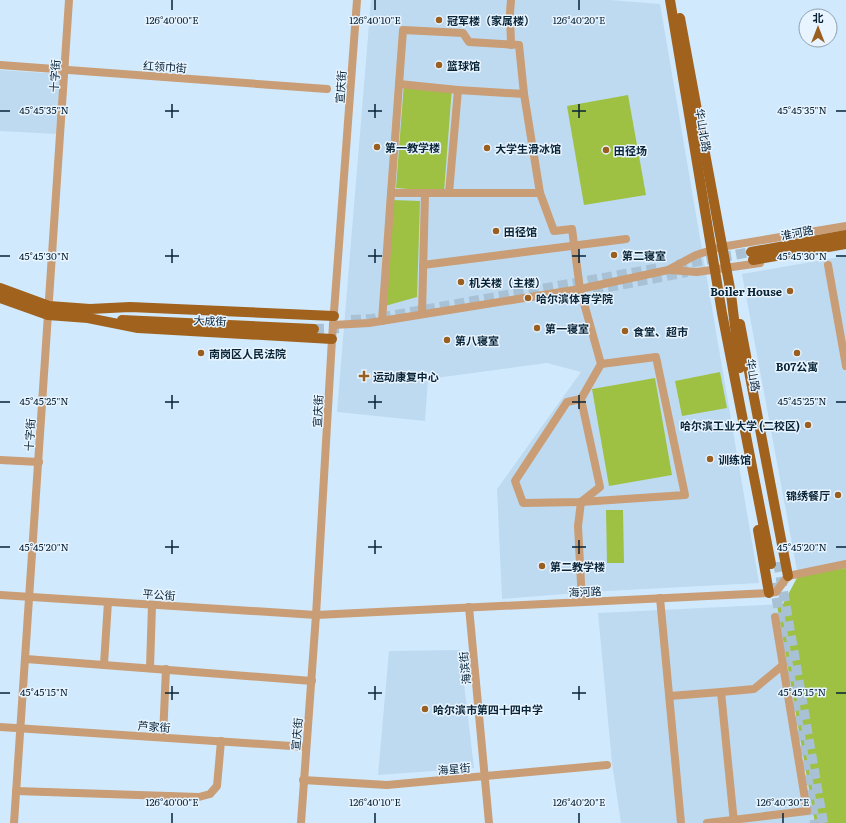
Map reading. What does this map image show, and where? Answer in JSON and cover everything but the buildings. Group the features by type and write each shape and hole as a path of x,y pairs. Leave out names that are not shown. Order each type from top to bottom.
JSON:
{"main road":[{"name":"华山北路","path":"670,0 717,248"},
{"name":"华山北路","path":"677,0 720,266"},
{"name":"淮河路","path":"846,235 752,256 846,244"},
{"name":"华山路","path":"720,266 730,294 739,360 774,563 722,313"},
{"path":"720,266 724,342 772,592"},
{"name":"大成街","path":"0,288 48,310"},
{"path":"730,294 746,345 788,576"},
{"name":"大成街","path":"0,298 48,310 314,326"},
{"name":"大成街","path":"89,313 130,307 333,320"},
{"name":"大成街","path":"89,313 138,328 332,339"}],"street":[{"name":"十字街","path":"14,823 69,0"},
{"name":"宣庆街","path":"301,823 303,780 312,681 333,320 357,0"},
{"path":"511,0 511,44"},
{"path":"382,321 403,30 463,33 469,42 519,45 524,94 540,192 554,231 572,229 580,289 601,364 581,399 600,487 581,502 578,526 582,602"},
{"name":"红领巾街","path":"0,65 327,89"},
{"path":"399,84 458,90 524,94"},
{"path":"449,192 458,90"},
{"path":"422,314 425,192"},
{"path":"391,193 540,192"},
{"path":"333,320 382,321 580,289 668,270 696,255 717,248 846,226"},
{"path":"423,265 626,239"},
{"path":"668,270 697,272 720,266 846,248"},
{"path":"828,265 844,346 846,366"},
{"path":"581,399 567,402 515,481 523,503 581,502 685,495 656,356 601,364"},
{"path":"0,460 39,462"},
{"path":"772,592 788,576 846,564"},
{"name":"海河路","path":"316,615 772,592"},
{"name":"平公街","path":"0,595 316,615"},
{"path":"660,598 681,823"},
{"path":"104,664 108,602"},
{"path":"150,668 152,605"},
{"name":"海滨街","path":"469,607 489,823"},
{"path":"707,823 734,821 807,811 775,617"},
{"path":"26,658 312,681"},
{"path":"670,696 754,689 783,665"},
{"path":"163,738 166,669"},
{"path":"720,692 734,821"},
{"name":"芦家街","path":"0,727 306,747"},
{"path":"16,791 199,797 210,794 217,786 222,741"},
{"name":"海星街","path":"303,780 387,785 607,765"}],"shaded area":[{"name":"哈尔滨体育学院","path":"371,0 610,0 660,4 759,583 589,592 502,599 497,489 581,372 547,363 428,379 425,421 337,412"},
{"path":"0,70 61,74 57,134 0,131"},
{"name":"哈尔滨工业大学 (二校区)","path":"846,256 846,823 621,823 612,763 598,613 783,604 798,576 742,274"},
{"name":"哈尔滨市第四十四中学","path":"460,650 474,768 378,775 389,651"}],"green space":[{"path":"404,83 452,87 444,192 396,188"},
{"name":"田径场","path":"628,95 646,195 584,205 567,106"},
{"path":"393,200 420,201 417,297 385,306"},
{"path":"720,372 727,408 682,416 675,381"},
{"path":"655,378 672,475 609,486 592,389"},
{"path":"606,510 623,510 624,563 607,563"},
{"path":"846,568 846,823 815,823 777,605 783,604 798,576"}],"tunnel":[{"path":"677,265 751,252"},
{"path":"351,320 372,319 659,268"},
{"path":"593,290 687,272"},
{"path":"314,329 342,328"},
{"path":"778,562 823,823"},
{"path":"774,583 815,823"}],"place":[{"name":"冠军楼（家属楼）","path":"439,20"},
{"name":"篮球馆","path":"439,65"},
{"name":"第一教学楼","path":"377,147"},
{"name":"大学生滑冰馆","path":"487,148"},
{"name":"田径场","path":"606,150"},
{"name":"田径馆","path":"496,231"},
{"name":"第二寝室","path":"614,255"},
{"name":"机关楼（主楼）","path":"461,282"},
{"name":"Boiler House","path":"790,291"},
{"name":"哈尔滨体育学院","path":"528,298"},
{"name":"第一寝室","path":"537,328"},
{"name":"食堂、超市","path":"625,331"},
{"name":"第八寝室","path":"447,340"},
{"name":"南岗区人民法院","path":"201,353"},
{"name":"B07公寓","path":"797,353"},
{"name":"运动康复中心","path":"364,376"},
{"name":"哈尔滨工业大学 (二校区)","path":"808,425"},
{"name":"训练馆","path":"710,459"},
{"name":"锦绣餐厅","path":"838,495"},
{"name":"第二教学楼","path":"542,566"},
{"name":"哈尔滨市第四十四中学","path":"425,709"}]}
